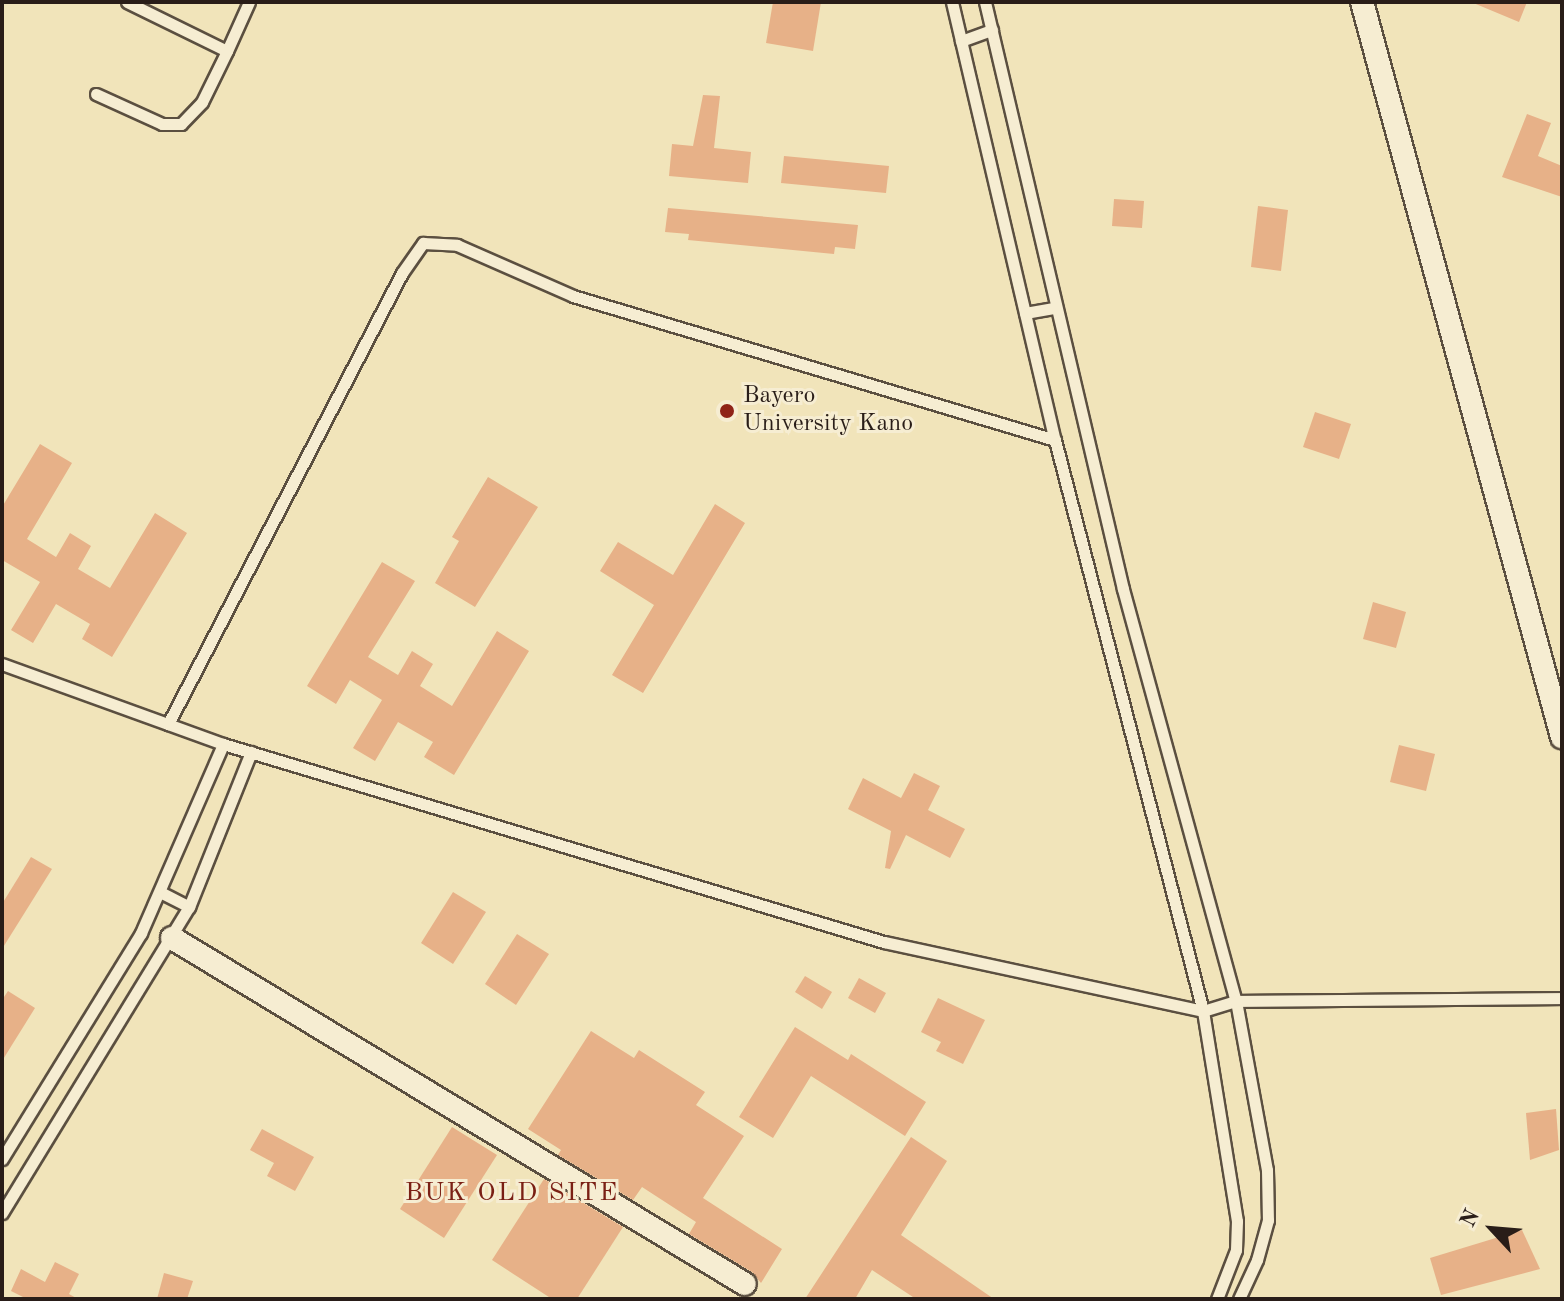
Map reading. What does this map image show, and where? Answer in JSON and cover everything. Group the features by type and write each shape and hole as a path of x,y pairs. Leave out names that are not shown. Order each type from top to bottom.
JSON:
{"street":[{"path":"1362,2 1562,737"},
{"path":"172,938 745,1284"}],"lane":[{"path":"127,2 227,51"},
{"path":"96,94 153,121 181,124 202,102 249,2"},
{"path":"952,2 1055,440 1203,1011 1237,1221 1236,1250 1217,1299"},
{"path":"985,2 1054,308 1123,589 1236,1001 1267,1170 1268,1220 1239,1299"},
{"path":"961,41 992,30"},
{"path":"168,724 395,287 423,243 457,245 573,296 1055,440"},
{"path":"1025,313 1054,308"},
{"path":"2,664 223,744 884,942 1203,1011 1236,1001 1562,998"},
{"path":"2,1159 113,985 162,893 223,744"},
{"path":"2,1213 189,907 251,752"},
{"path":"162,893 189,907"}],"building":[{"path":"773,2 821,2 813,51 766,43"},
{"path":"1471,2 1527,2 1519,22"},
{"path":"703,95 720,96 714,148 751,152 748,183 669,176 672,144 693,146"},
{"path":"1527,114 1551,123 1538,156 1562,166 1562,197 1502,177"},
{"path":"784,156 889,166 886,193 781,183"},
{"path":"1114,199 1144,201 1142,228 1112,226"},
{"path":"1258,206 1288,210 1281,271 1251,267"},
{"path":"668,208 858,225 855,249 835,247 834,254 688,240 689,234 665,232"},
{"path":"1315,412 1351,424 1339,459 1303,447"},
{"path":"40,444 72,463 27,539 56,557 70,533 91,546 78,569 110,588 155,513 187,533 112,657 82,639 90,624 56,604 33,643 11,630 40,582 2,560 2,507"},
{"path":"488,477 538,507 475,607 435,583 459,541 452,537"},
{"path":"715,504 745,523 643,693 612,675 654,605 600,571 618,542 673,575"},
{"path":"382,562 415,581 368,657 398,675 412,651 433,664 420,686 452,706 497,631 529,651 454,775 424,757 433,742 398,722 375,761 353,748 382,700 350,680 336,704 307,686"},
{"path":"1373,602 1406,612 1396,648 1363,639"},
{"path":"1399,745 1435,754 1426,791 1390,782"},
{"path":"914,773 940,786 928,810 965,829 950,858 906,835 890,869 885,868 891,831 848,809 863,778 901,798"},
{"path":"31,857 52,869 2,949 2,904"},
{"path":"453,892 486,912 453,964 421,943"},
{"path":"517,934 549,954 516,1005 485,984"},
{"path":"805,976 832,992 822,1009 795,992"},
{"path":"859,978 886,993 875,1013 848,998"},
{"path":"8,991 35,1008 2,1061 2,1000"},
{"path":"938,998 985,1020 963,1064 936,1051 941,1042 921,1032"},
{"path":"795,1027 848,1060 851,1054 926,1102 905,1136 811,1076 773,1138 739,1117"},
{"path":"591,1031 634,1058 639,1050 705,1092 696,1105 744,1136 703,1198 782,1249 761,1283 752,1272 689,1234 696,1222 642,1187 633,1200 558,1155 561,1150 528,1129"},
{"path":"1556,1109 1559,1150 1530,1160 1526,1113"},
{"path":"452,1127 497,1155 444,1238 400,1209"},
{"path":"262,1129 314,1157 295,1191 267,1176 274,1163 250,1150"},
{"path":"911,1137 947,1161 901,1235 994,1299 916,1299 872,1270 855,1299 805,1299"},
{"path":"544,1179 623,1227 577,1299 552,1299 492,1260"},
{"path":"1522,1230 1540,1269 1441,1295 1430,1258"},
{"path":"55,1262 79,1274 69,1294 78,1299 27,1299 11,1291 21,1269 45,1282"},
{"path":"164,1273 193,1281 187,1299 157,1299"}],"place":[{"name":"Bayero University Kano","path":"727,411"}],"district":[{"name":"BUK OLD SITE","path":"512,1194"}]}
